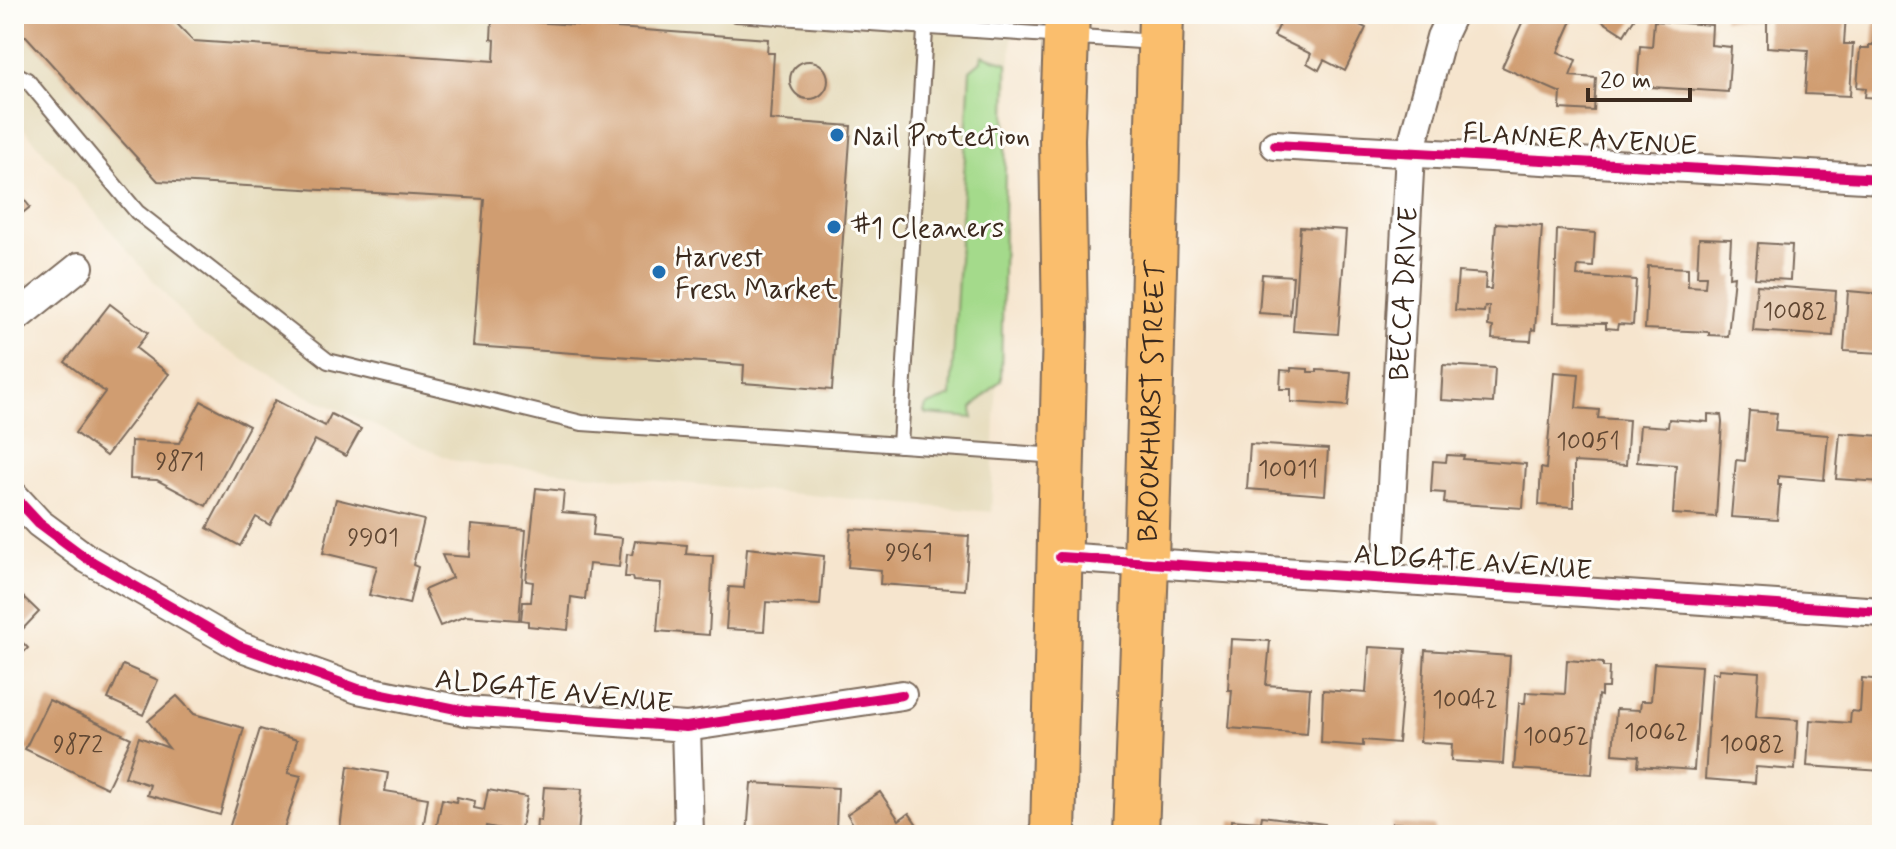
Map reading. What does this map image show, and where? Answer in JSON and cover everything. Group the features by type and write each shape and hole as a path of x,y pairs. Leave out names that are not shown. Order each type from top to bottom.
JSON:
{"main road":[{"path":"1053,835 1065,327 1062,139 1066,25"},
{"name":"BROOKHURST STREET","path":"1136,835 1161,28"}],"street":[{"name":"BECCA DRIVE","path":"1387,579 1410,153 1441,37 1452,14"},
{"name":"FLANNER AVENUE","path":"1275,145 1882,179"},
{"path":"14,319 79,267"},
{"name":"ALDGATE AVENUE","path":"14,496 39,523 86,558 239,646 358,689 466,711 686,727 902,695"},
{"name":"ALDGATE AVENUE","path":"1060,557 1882,612"},
{"path":"686,727 689,835"}],"lane":[{"path":"736,14 1161,28"},
{"path":"900,445 925,20"},
{"path":"14,73 27,80 137,212 328,361 582,423 1062,456"}],"shaded area":[{"path":"14,14 1013,14 991,512 457,462 296,391 197,332 14,117"}],"green space":[{"path":"982,55 1007,63 1001,380 972,408 973,418 926,414 926,406 951,396 970,70 981,61"}],"building":[{"name":"Harvest Fresh Market","path":"14,14 168,14 193,41 494,61 492,19 768,39 767,53 774,53 770,120 851,126 832,390 743,383 744,365 473,346 484,199 158,181 26,36 14,35"},
{"path":"1285,14 1337,14 1366,28 1345,71 1324,60 1319,70 1307,63 1311,54 1274,36"},
{"path":"1526,14 1575,14 1558,52 1576,60 1570,76 1596,78 1594,111 1560,109 1561,93 1502,67"},
{"path":"1598,14 1637,14 1624,35 1596,17"},
{"path":"1724,14 1762,14 1761,21 1723,20"},
{"path":"1767,14 1846,14 1844,44 1853,44 1850,96 1805,94 1808,50 1767,47"},
{"path":"1875,14 1882,14 1882,98 1865,97 1866,88 1857,87 1860,48 1873,45"},
{"path":"1654,21 1712,25 1711,45 1731,47 1728,92 1637,86 1640,46 1652,47"},
{"path":"809,61 823,66 828,80 823,94 809,99 795,94 790,80 795,66"},
{"path":"14,187 30,207 14,220"},
{"path":"1496,223 1542,226 1535,330 1532,329 1531,341 1492,339 1493,327 1488,326 1489,306 1485,306 1484,312 1455,310 1458,272 1486,274 1485,289 1491,289"},
{"path":"1300,227 1346,230 1338,334 1293,331"},
{"path":"1557,230 1595,233 1593,267 1578,266 1577,276 1636,280 1633,325 1618,324 1617,329 1606,328 1606,323 1554,322"},
{"path":"1699,238 1731,239 1729,277 1734,276 1728,336 1645,329 1648,266 1688,268 1688,286 1705,287 1706,276 1697,276"},
{"path":"1758,243 1792,245 1790,280 1755,278"},
{"path":"1262,274 1293,276 1290,315 1259,313"},
{"path":"1757,285 1836,291 1833,336 1753,331"},
{"path":"1848,291 1882,294 1882,353 1844,351"},
{"path":"110,304 148,333 136,348 169,374 106,456 75,433 105,392 65,362"},
{"path":"1443,365 1495,368 1493,403 1441,400"},
{"path":"1291,368 1308,369 1308,372 1351,372 1348,406 1291,402 1291,389 1280,389 1281,370 1291,371"},
{"path":"1554,372 1579,374 1576,408 1599,410 1598,418 1629,420 1626,465 1574,462 1574,507 1539,505 1541,468 1546,469"},
{"path":"275,400 325,426 331,414 361,429 346,456 315,440 270,525 256,517 240,546 207,528"},
{"path":"201,401 249,426 206,506 157,480 130,479 131,441 179,443"},
{"path":"1749,411 1777,413 1775,431 1828,435 1824,480 1778,476 1777,520 1731,517 1736,460 1745,461"},
{"path":"1708,414 1721,415 1722,422 1716,517 1673,514 1676,465 1637,462 1640,425 1668,427 1669,419 1708,422"},
{"path":"1840,433 1882,436 1882,482 1836,479"},
{"path":"1250,444 1328,449 1325,495 1247,489"},
{"path":"1447,455 1526,464 1523,508 1444,503 1445,493 1431,492 1433,461 1446,462"},
{"path":"536,488 564,491 562,512 595,515 593,535 622,538 619,567 589,564 585,599 571,597 568,630 528,626 528,621 521,620 523,602 531,602 533,582 526,581"},
{"path":"336,499 424,520 413,565 418,567 409,604 369,595 377,566 323,553"},
{"path":"471,525 526,530 519,620 466,616 440,626 424,590 452,578 442,555 469,557"},
{"path":"851,529 969,536 965,590 880,584 881,570 848,567"},
{"path":"635,541 687,545 686,554 713,556 709,635 657,631 661,583 633,581 632,577 625,577 627,554 632,555"},
{"path":"747,548 824,556 820,605 766,602 764,631 726,629 729,587 744,588"},
{"path":"14,588 39,612 16,636 28,648 14,662"},
{"path":"1231,639 1270,641 1266,685 1310,688 1307,734 1229,728"},
{"path":"1369,647 1406,649 1398,743 1363,740 1363,746 1321,743 1323,690 1366,693"},
{"path":"1425,650 1510,656 1503,764 1451,761 1452,744 1420,742"},
{"path":"1567,660 1603,663 1603,667 1609,667 1608,688 1601,688 1601,696 1598,695 1592,774 1514,769 1519,703 1525,703 1526,692 1565,694"},
{"path":"1654,663 1701,666 1694,770 1638,766 1639,756 1613,754 1616,709 1640,710 1641,701 1651,701"},
{"path":"123,665 158,680 143,715 108,699"},
{"path":"1719,669 1759,672 1756,717 1798,720 1795,770 1756,767 1755,783 1705,779 1712,672 1719,673"},
{"path":"1862,678 1882,680 1882,771 1807,766 1810,720 1850,723 1851,711 1860,712"},
{"path":"177,696 194,714 244,728 220,815 147,795 150,785 125,777 139,737 169,748 148,721"},
{"path":"49,700 131,738 107,788 25,749"},
{"path":"260,729 297,740 288,773 301,776 282,835 227,835"},
{"path":"348,766 388,773 385,791 428,798 422,835 364,835 340,829"},
{"path":"751,783 838,788 833,835 747,835"},
{"path":"544,787 582,789 578,835 536,835 537,820 541,821"},
{"path":"488,790 527,797 520,833 486,826 484,835 435,835 442,799 456,802 457,797 475,801 474,808 484,810"},
{"path":"880,792 899,820 909,813 924,835 860,835 847,814"},
{"path":"1262,816 1325,824 1324,835 1230,835 1231,820 1261,822"},
{"path":"1392,823 1435,826 1434,835 1391,835"}],"cycle path":[{"path":"1275,145 1882,179"},
{"path":"14,496 39,523 86,558 239,646 358,689 466,711 686,727 902,695"},
{"path":"1060,557 1882,612"}],"place":[{"name":"Nail Protection","path":"837,135"},
{"name":"#1 Cleaners","path":"834,227"},
{"name":"Harvest Fresh Market","path":"659,272"}]}
